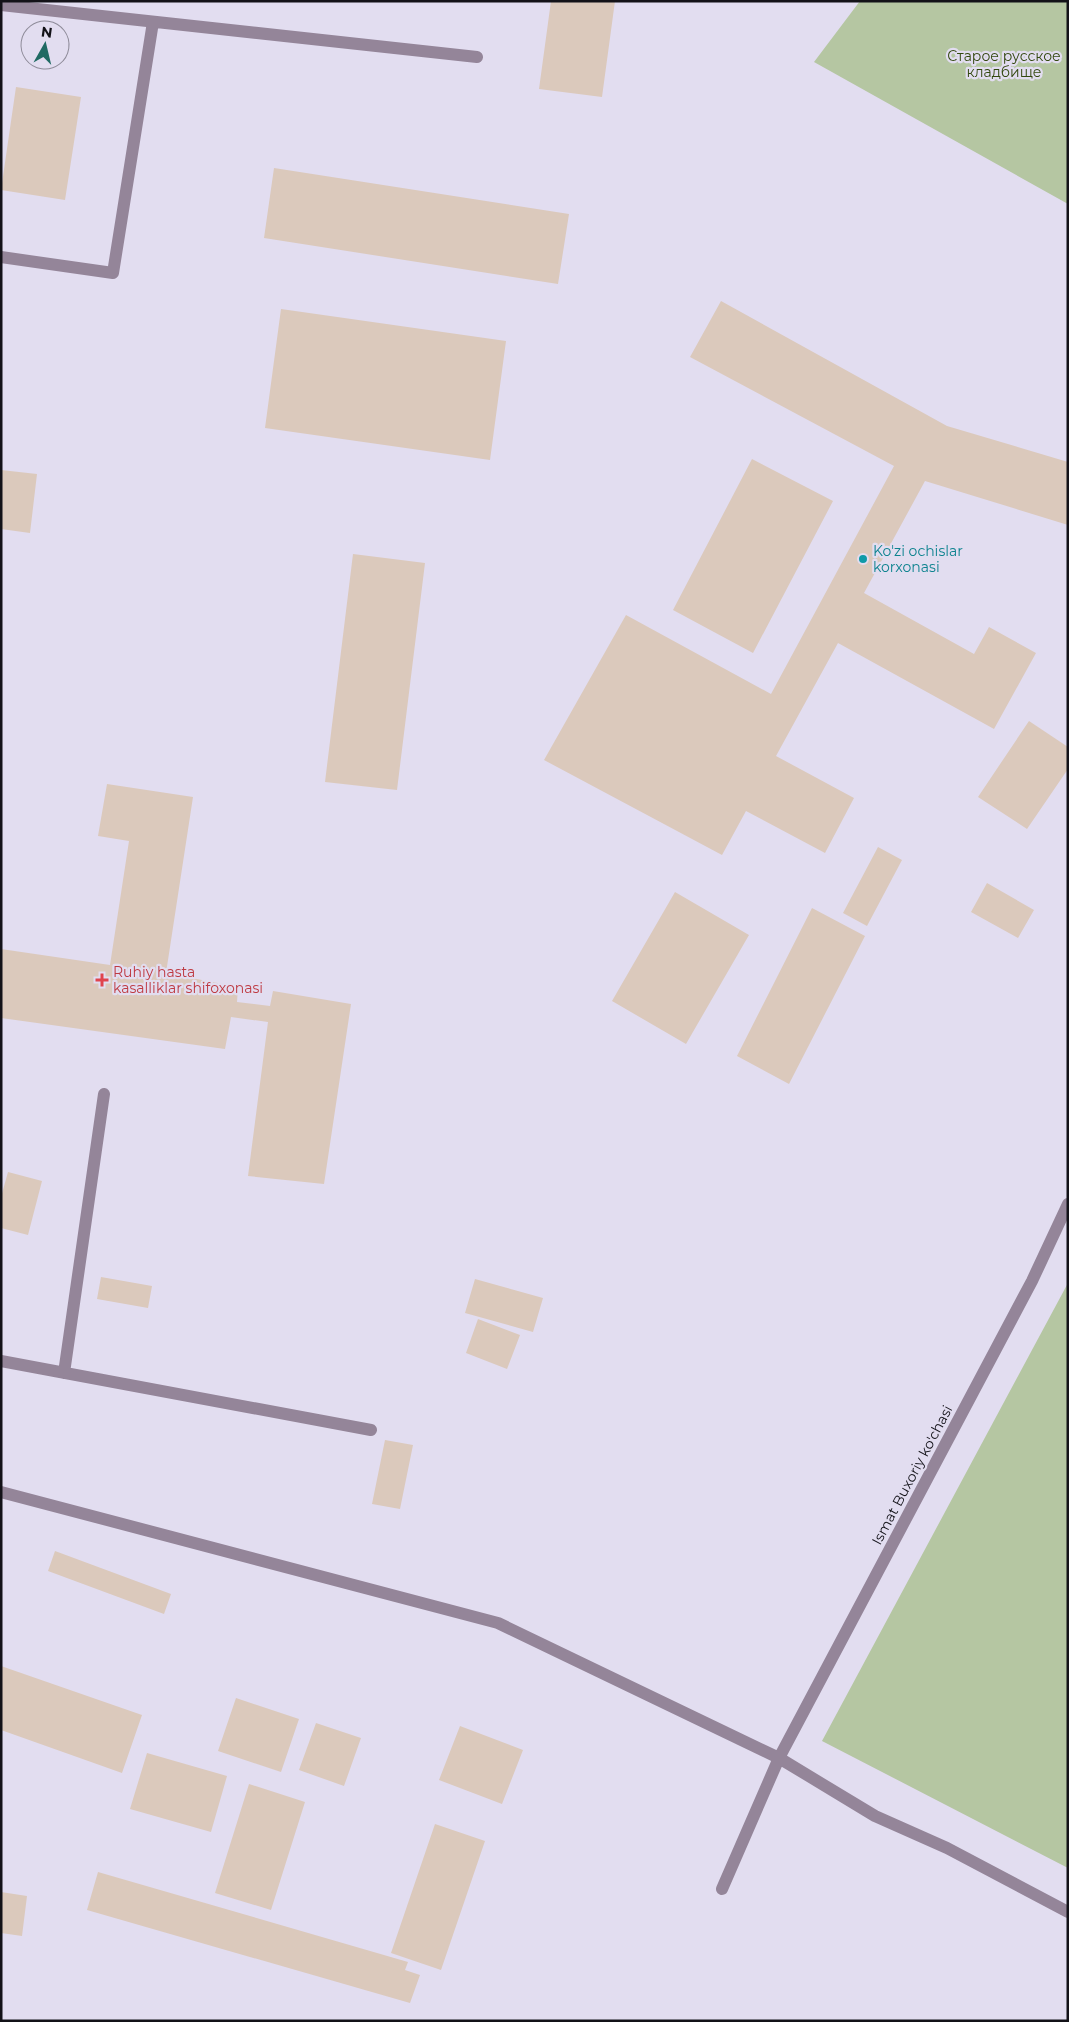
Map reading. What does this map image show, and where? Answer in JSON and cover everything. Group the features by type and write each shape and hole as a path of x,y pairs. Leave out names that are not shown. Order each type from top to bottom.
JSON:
{"street":[{"path":"1,5 477,58"},
{"path":"1,257 113,273 153,22"},
{"path":"64,1373 104,1094"},
{"name":"Ismat Buxoriy ko'chasi","path":"722,1889 779,1758 1032,1280 1068,1204"},
{"path":"1,1361 371,1430"},
{"path":"1,1492 498,1623 779,1758 875,1816 947,1848 1068,1912"}],"green space":[{"name":"Старое русское кладбище","path":"860,1 1068,1 1068,204 814,62"},
{"path":"1068,1283 1068,1868 822,1741"}],"building":[{"path":"551,1 615,1 602,97 539,89"},
{"path":"16,87 81,97 65,200 1,190"},
{"path":"274,168 569,214 558,284 264,238"},
{"name":"Ko'zi ochislar korxonasi","path":"721,301 947,426 1068,462 1068,525 925,481 864,593 974,654 989,627 1036,653 994,729 838,643 776,756 854,798 825,853 746,811 722,855 544,760 626,615 771,694 894,466 690,357"},
{"path":"281,309 506,341 490,460 265,428"},
{"path":"752,459 833,501 753,653 673,610"},
{"path":"1,470 37,474 30,533 1,529"},
{"path":"353,554 425,563 397,790 325,782"},
{"path":"1029,721 1068,747 1068,769 1027,829 978,797"},
{"name":"Ruhiy hasta kasalliklar shifoxonasi","path":"107,784 193,797 166,973 238,987 237,1002 270,1006 273,991 351,1004 324,1184 248,1176 268,1022 231,1017 225,1049 1,1018 1,949 110,965 129,841 98,836"},
{"path":"878,847 902,860 867,926 843,913"},
{"path":"987,883 1034,910 1018,938 971,912"},
{"path":"675,892 749,935 686,1044 612,1001"},
{"path":"812,908 865,936 789,1084 737,1056"},
{"path":"8,1172 42,1181 28,1235 1,1228 1,1197"},
{"path":"101,1277 152,1286 148,1308 97,1299"},
{"path":"475,1279 543,1298 533,1332 465,1313"},
{"path":"478,1319 520,1335 507,1369 466,1353"},
{"path":"385,1440 413,1445 400,1509 372,1504"},
{"path":"55,1551 171,1594 164,1614 48,1571"},
{"path":"1,1666 142,1715 122,1773 1,1730"},
{"path":"236,1698 299,1719 281,1772 218,1751"},
{"path":"316,1723 361,1738 344,1786 299,1770"},
{"path":"460,1726 523,1750 502,1804 439,1780"},
{"path":"147,1753 227,1776 211,1832 130,1809"},
{"path":"249,1784 305,1802 271,1910 215,1893"},
{"path":"435,1824 485,1841 441,1970 391,1953"},
{"path":"98,1872 408,1962 405,1970 420,1975 410,2003 87,1910"},
{"path":"1,1892 27,1896 22,1936 1,1933"}],"place":[{"name":"Ko'zi ochislar korxonasi","path":"863,559"},
{"name":"Ruhiy hasta kasalliklar shifoxonasi","path":"102,980"}]}
